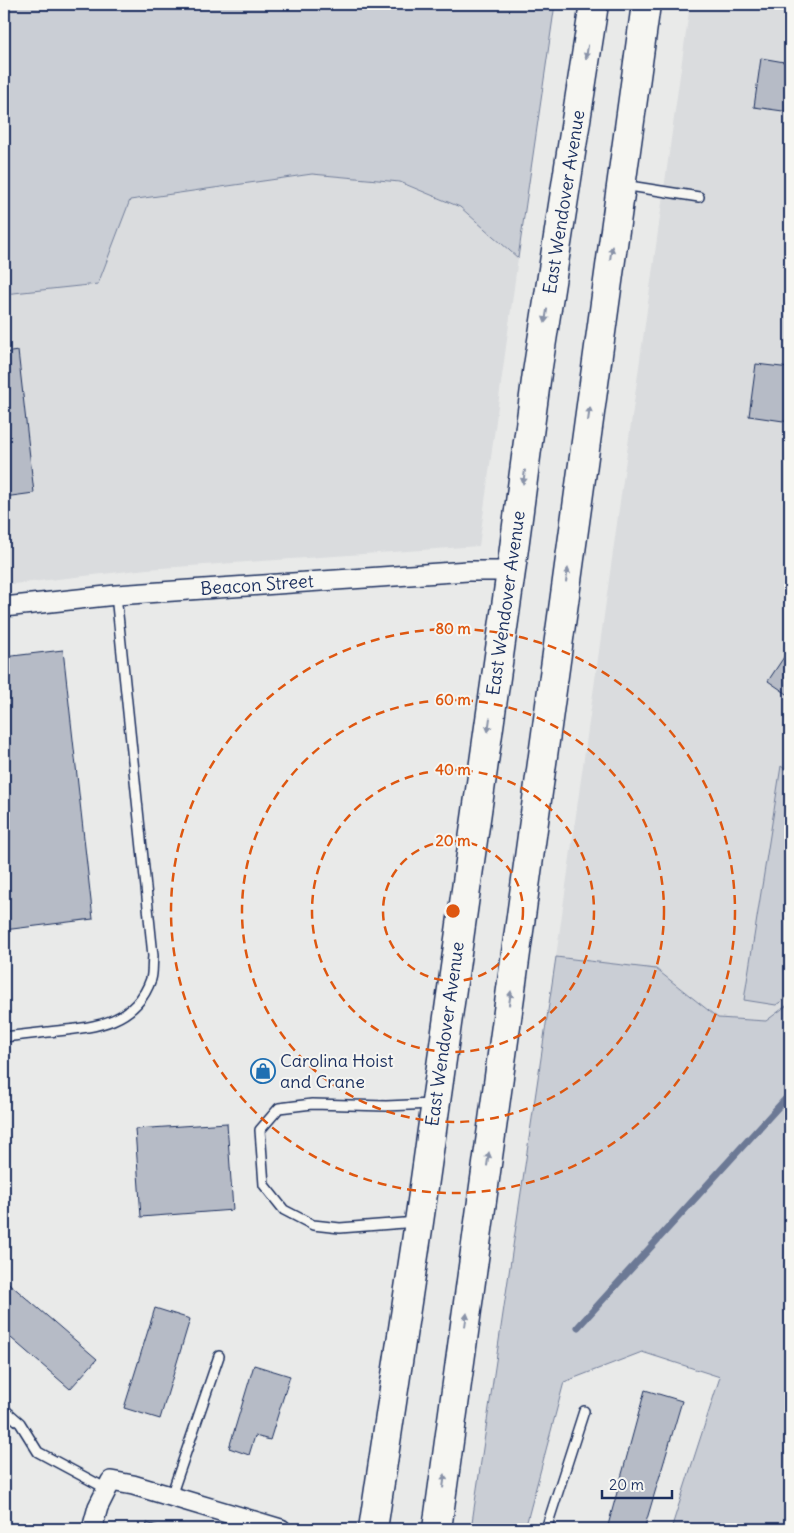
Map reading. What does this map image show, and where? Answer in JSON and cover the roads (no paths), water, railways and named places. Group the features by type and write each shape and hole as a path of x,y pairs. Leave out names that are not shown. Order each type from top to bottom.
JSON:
{"highway":[{"name":"East Wendover Avenue","path":"373,1529 436,1104 538,373 594,4"},
{"path":"437,1529 646,4"},
{"path":"622,174 666,4"}],"street":[{"name":"Beacon Street","path":"4,607 116,595 468,571 511,571"},
{"path":"92,1529 98,1507 109,1485 133,1485 281,1529"}],"lane":[{"path":"622,174 699,197"},
{"path":"4,1037 93,1027 112,1021 131,1010 144,995 152,978 152,956 116,595"},
{"path":"419,1222 340,1228 313,1225 284,1210 264,1185 260,1130 279,1108 312,1104 386,1106 436,1104"},
{"path":"172,1496 220,1356"},
{"path":"4,1409 20,1423 38,1452 109,1485"},
{"path":"546,1529 584,1411"}],"waterway":[{"path":"578,1327 790,1094"}],"place":[{"name":"Carolina Hoist and Crane","path":"263,1071"}]}
